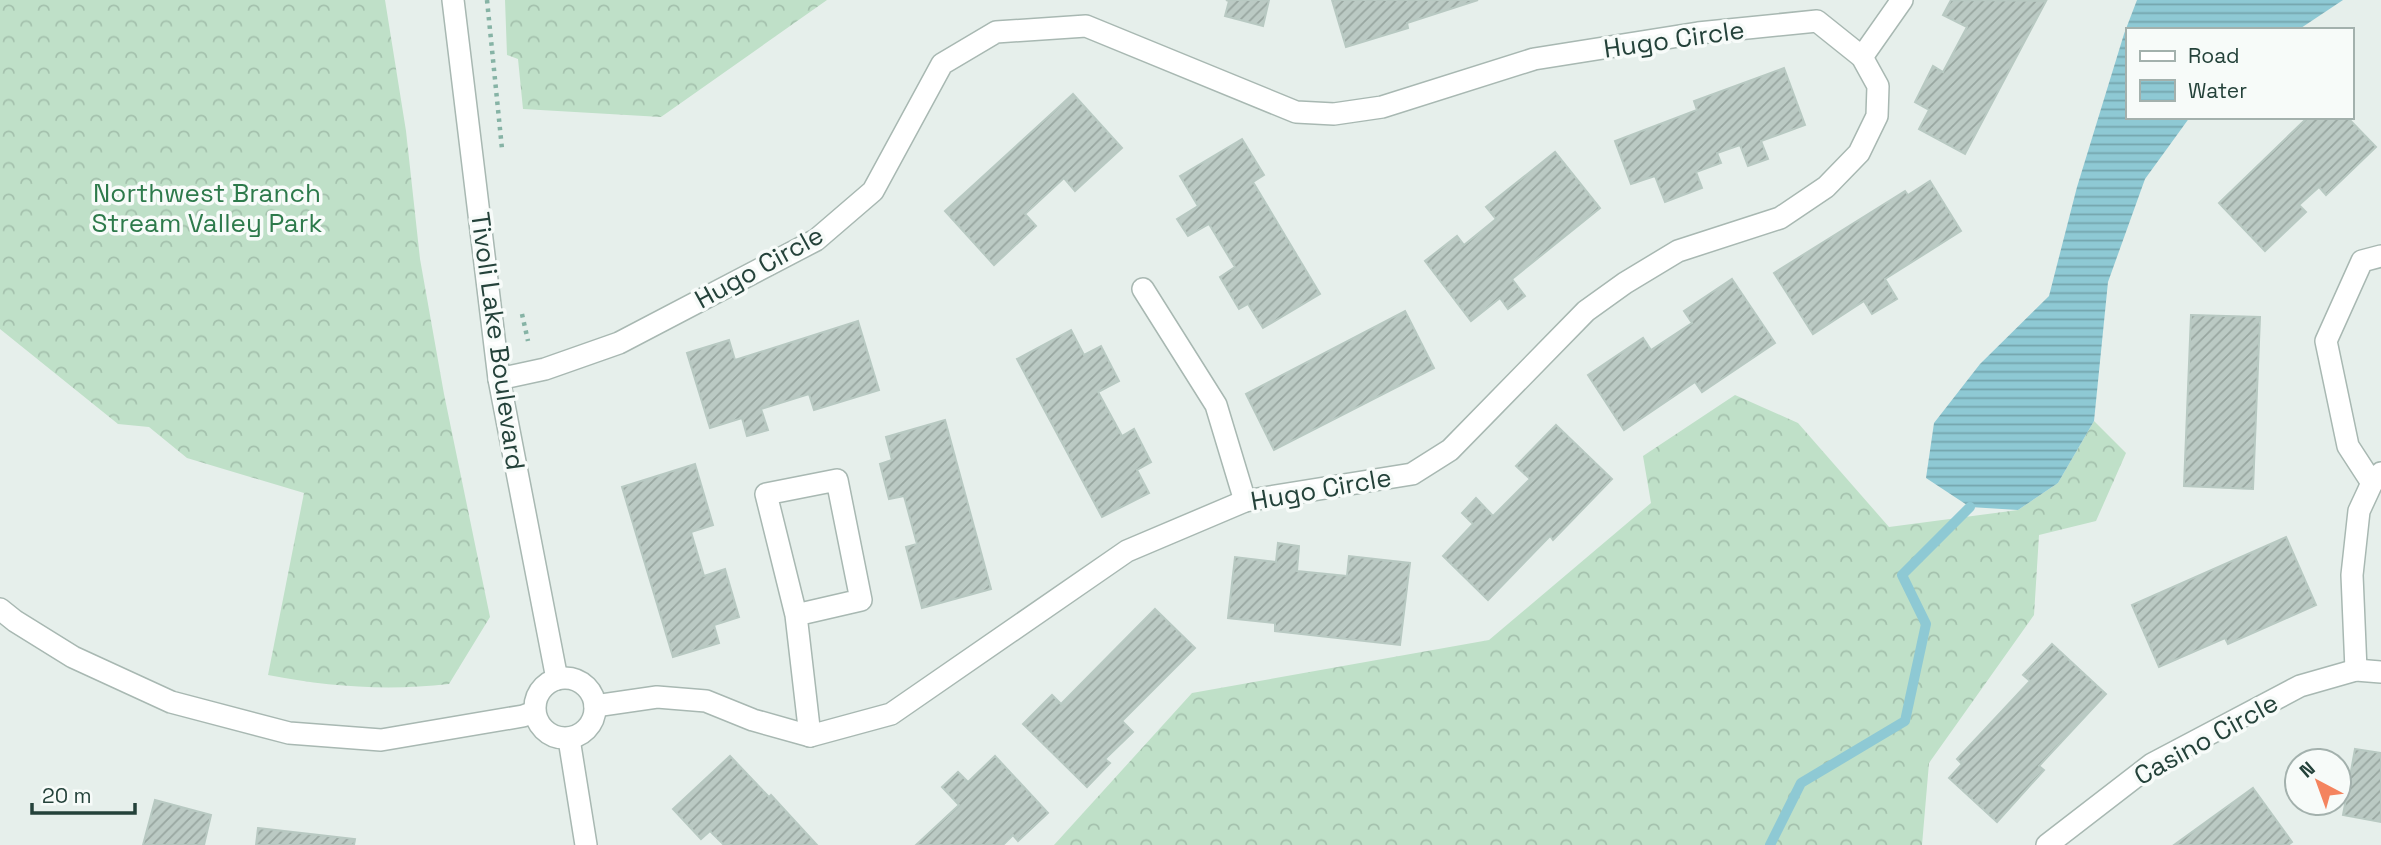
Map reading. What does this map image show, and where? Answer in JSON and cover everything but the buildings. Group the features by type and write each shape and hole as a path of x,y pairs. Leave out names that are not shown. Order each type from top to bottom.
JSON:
{"street":[{"name":"Tivoli Lake Boulevard","path":"453,0 499,379 557,679"},
{"path":"1861,57 1902,0"},
{"name":"Hugo Circle","path":"499,379 545,369 619,343 816,240 873,191 942,64 996,32 1086,26 1296,112 1334,114 1382,107 1534,59 1698,33 1817,21 1861,57 1878,86 1877,116 1858,153 1826,187 1780,218 1678,251 1625,283 1586,311 1450,450 1412,474 1245,501 1127,551 891,714 810,736"},
{"path":"2356,670 2352,575 2359,511 2377,478 2348,446 2326,341 2362,261 2381,256"},
{"path":"1143,289 1216,405 1245,501"},
{"path":"595,706 657,697 706,701 753,720 810,736 796,615 766,494 837,480 861,600 796,615"},
{"path":"0,609 73,657 171,702 289,733 381,740 534,712"},
{"name":"Casino Circle","path":"2047,845 2152,764 2300,686 2356,670 2381,672"},
{"path":"557,679 578,681 592,695 595,706 592,723 586,730 578,736 559,739 550,736 537,722 534,712 537,695 542,688 557,679"},
{"path":"569,738 586,845"}],"green space":[{"name":"Northwest Branch Stream Valley Park","path":"0,0 385,0 406,131 420,259 444,394 490,617 449,684 358,687 268,675 304,493 187,458 149,427 118,424 0,329"},
{"path":"505,0 827,0 661,117 523,109 518,59 507,55"},
{"path":"1735,395 1798,423 1889,527 2018,510 2058,483 2094,421 2126,453 2096,521 2039,535 2034,615 1929,763 1922,845 1054,845 1192,693 1489,640 1651,503 1643,456"}],"water":[{"path":"2137,0 2343,0 2301,28 2126,28"},
{"path":"2126,29 2126,119 2189,119 2145,179 2108,282 2094,421 2058,483 2018,510 1970,507 1926,478 1934,423 1980,364 2049,296 2077,187"}],"waterway":[{"path":"1770,845 1801,783 1905,721 1926,624 1902,575 1970,507"}]}
